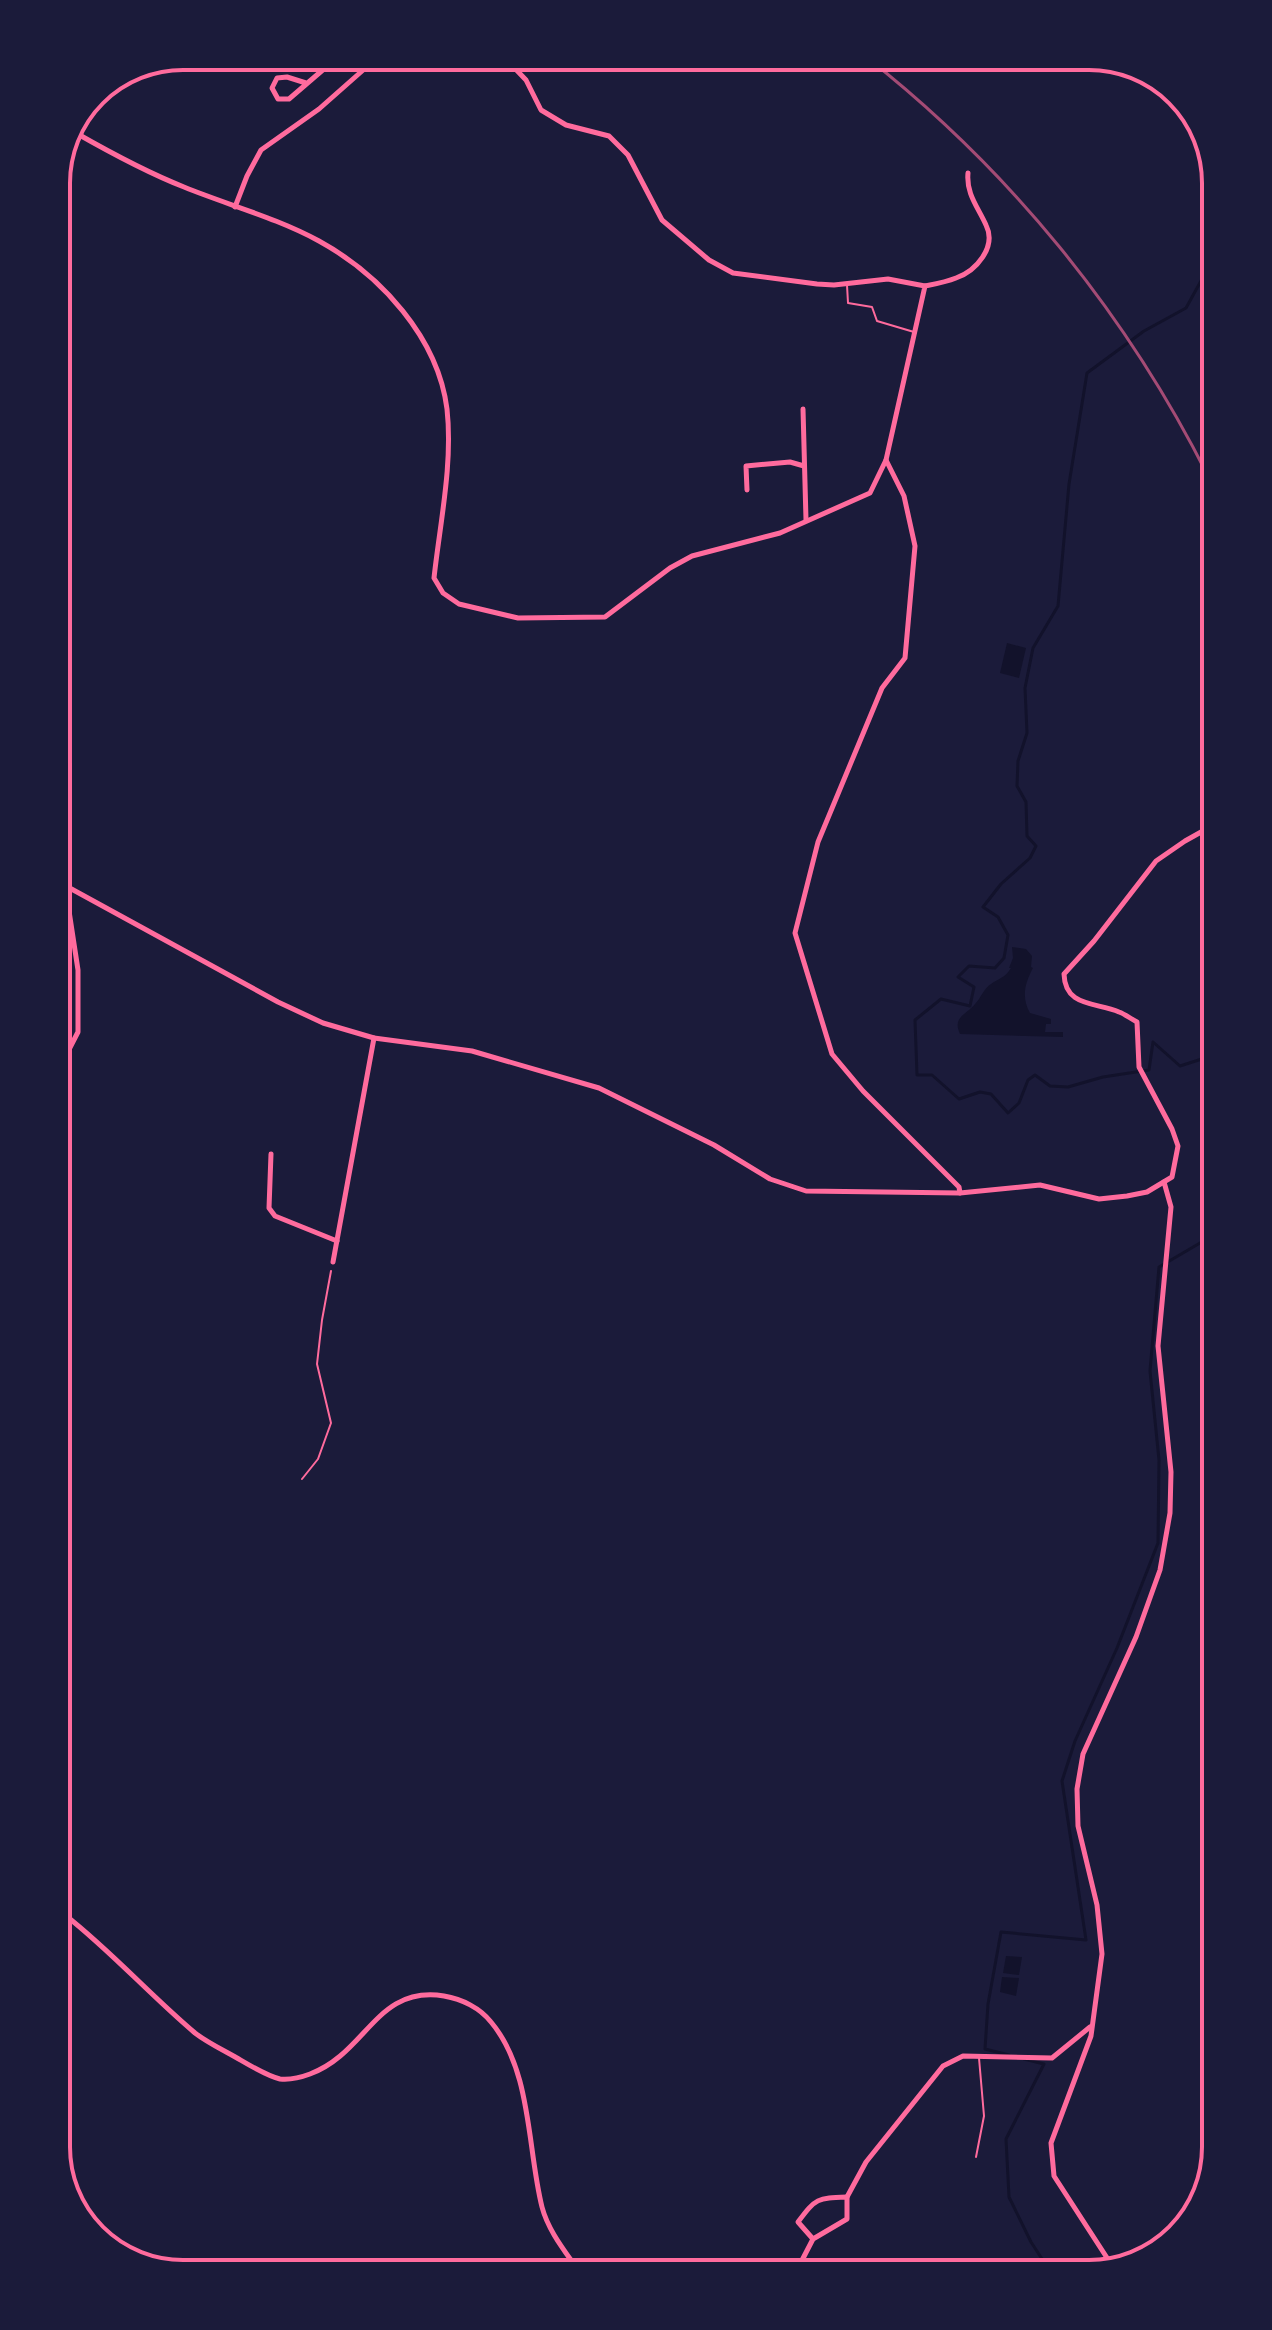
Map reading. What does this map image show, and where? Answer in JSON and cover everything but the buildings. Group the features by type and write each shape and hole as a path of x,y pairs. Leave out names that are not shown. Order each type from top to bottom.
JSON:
{"street":[{"path":"306,83 282,76 277,78 272,88 274,95 284,100 296,93 322,70"},
{"path":"235,207 261,150 319,109 363,70"},
{"path":"516,70 526,80 541,110 566,125 609,136 628,155 662,220 709,260 733,273 817,284 888,279 925,286 958,278 977,263 987,249 989,233 968,187 968,173"},
{"path":"81,136 125,161 317,240 354,264 395,304 419,334 437,364 447,409 448,455 434,578 443,593 459,604 518,618 605,617 670,568 692,556 780,533 870,493 886,460 925,286"},
{"path":"803,409 806,521"},
{"path":"886,460 904,496 915,546 905,658 882,688 818,842 795,933 832,1054 863,1091 959,1187 960,1193"},
{"path":"747,490 746,466 790,462 804,466"},
{"path":"70,888 278,1002 323,1023 374,1038 472,1051 599,1088 714,1145 770,1179 806,1191 960,1193 1040,1185 1099,1199 1147,1192 1172,1177 1178,1146 1139,1067 1137,1022 1121,1013 1075,999 1064,986 1064,974 1094,941 1156,861 1202,831"},
{"path":"70,918 78,970 78,1032 70,1048"},
{"path":"333,1262 374,1038"},
{"path":"271,1154 269,1208 275,1216 337,1241"},
{"path":"1107,2258 1054,2176 1051,2143 1091,2036 1102,1954 1097,1905 1078,1826 1077,1789 1083,1754 1136,1637 1160,1570 1170,1513 1171,1472 1158,1346 1171,1207 1164,1182"},
{"path":"70,1920 198,2035 279,2079 301,2077 323,2069 343,2055 385,2010 405,1997 424,1993 470,2004 489,2019 508,2045 521,2088 543,2209 556,2238 571,2260"},
{"path":"802,2260 813,2239 847,2219 847,2197 866,2162 943,2066 963,2056 1052,2058 1091,2026"},
{"path":"813,2239 798,2222 813,2202 828,2197 847,2197"}],"lane":[{"path":"847,284 848,303 868,304 877,321 914,332"},
{"path":"976,2157 984,2116 979,2056"}],"path":[{"path":"302,1479 318,1459 331,1423 317,1364 333,1262"}],"shaded area":[{"path":"1007,643 1026,648 1019,678 1000,673"},
{"path":"1012,947 1026,949 1032,956 1033,968 1025,996 1030,1013 1051,1019 1051,1024 1046,1024 1045,1032 1063,1032 1063,1037 960,1034 958,1024 961,1017 989,986 1011,968"},
{"path":"1006,1956 1022,1957 1019,1975 1003,1973"},
{"path":"1002,1977 1019,1978 1016,1996 1000,1992"}],"waterway":[{"path":"1202,279 1186,308 1144,331 1087,373 1069,484 1058,606 1033,648 1025,688 1027,733 1018,761 1017,786 1026,802 1027,836 1036,846 1030,858 1001,884 983,907 998,917 1008,935 1004,958 995,968 969,966 958,977 974,987 970,1006 941,999 915,1020 917,1075 932,1075 959,1099 980,1092 991,1094 1008,1113 1019,1103 1028,1080 1035,1075 1050,1086 1068,1087 1103,1077 1149,1070 1153,1042 1180,1066 1202,1059"},
{"path":"1009,2055 985,2049 988,2004 1001,1932 1086,1940 1062,1781 1075,1741 1117,1648 1158,1543 1159,1460 1150,1371 1159,1267 1202,1242"},
{"path":"1024,2059 1044,2064 1006,2139 1009,2197 1043,2260"}],"railway":[{"path":"882,70 968,146 1060,247 1140,358 1202,465"}]}
